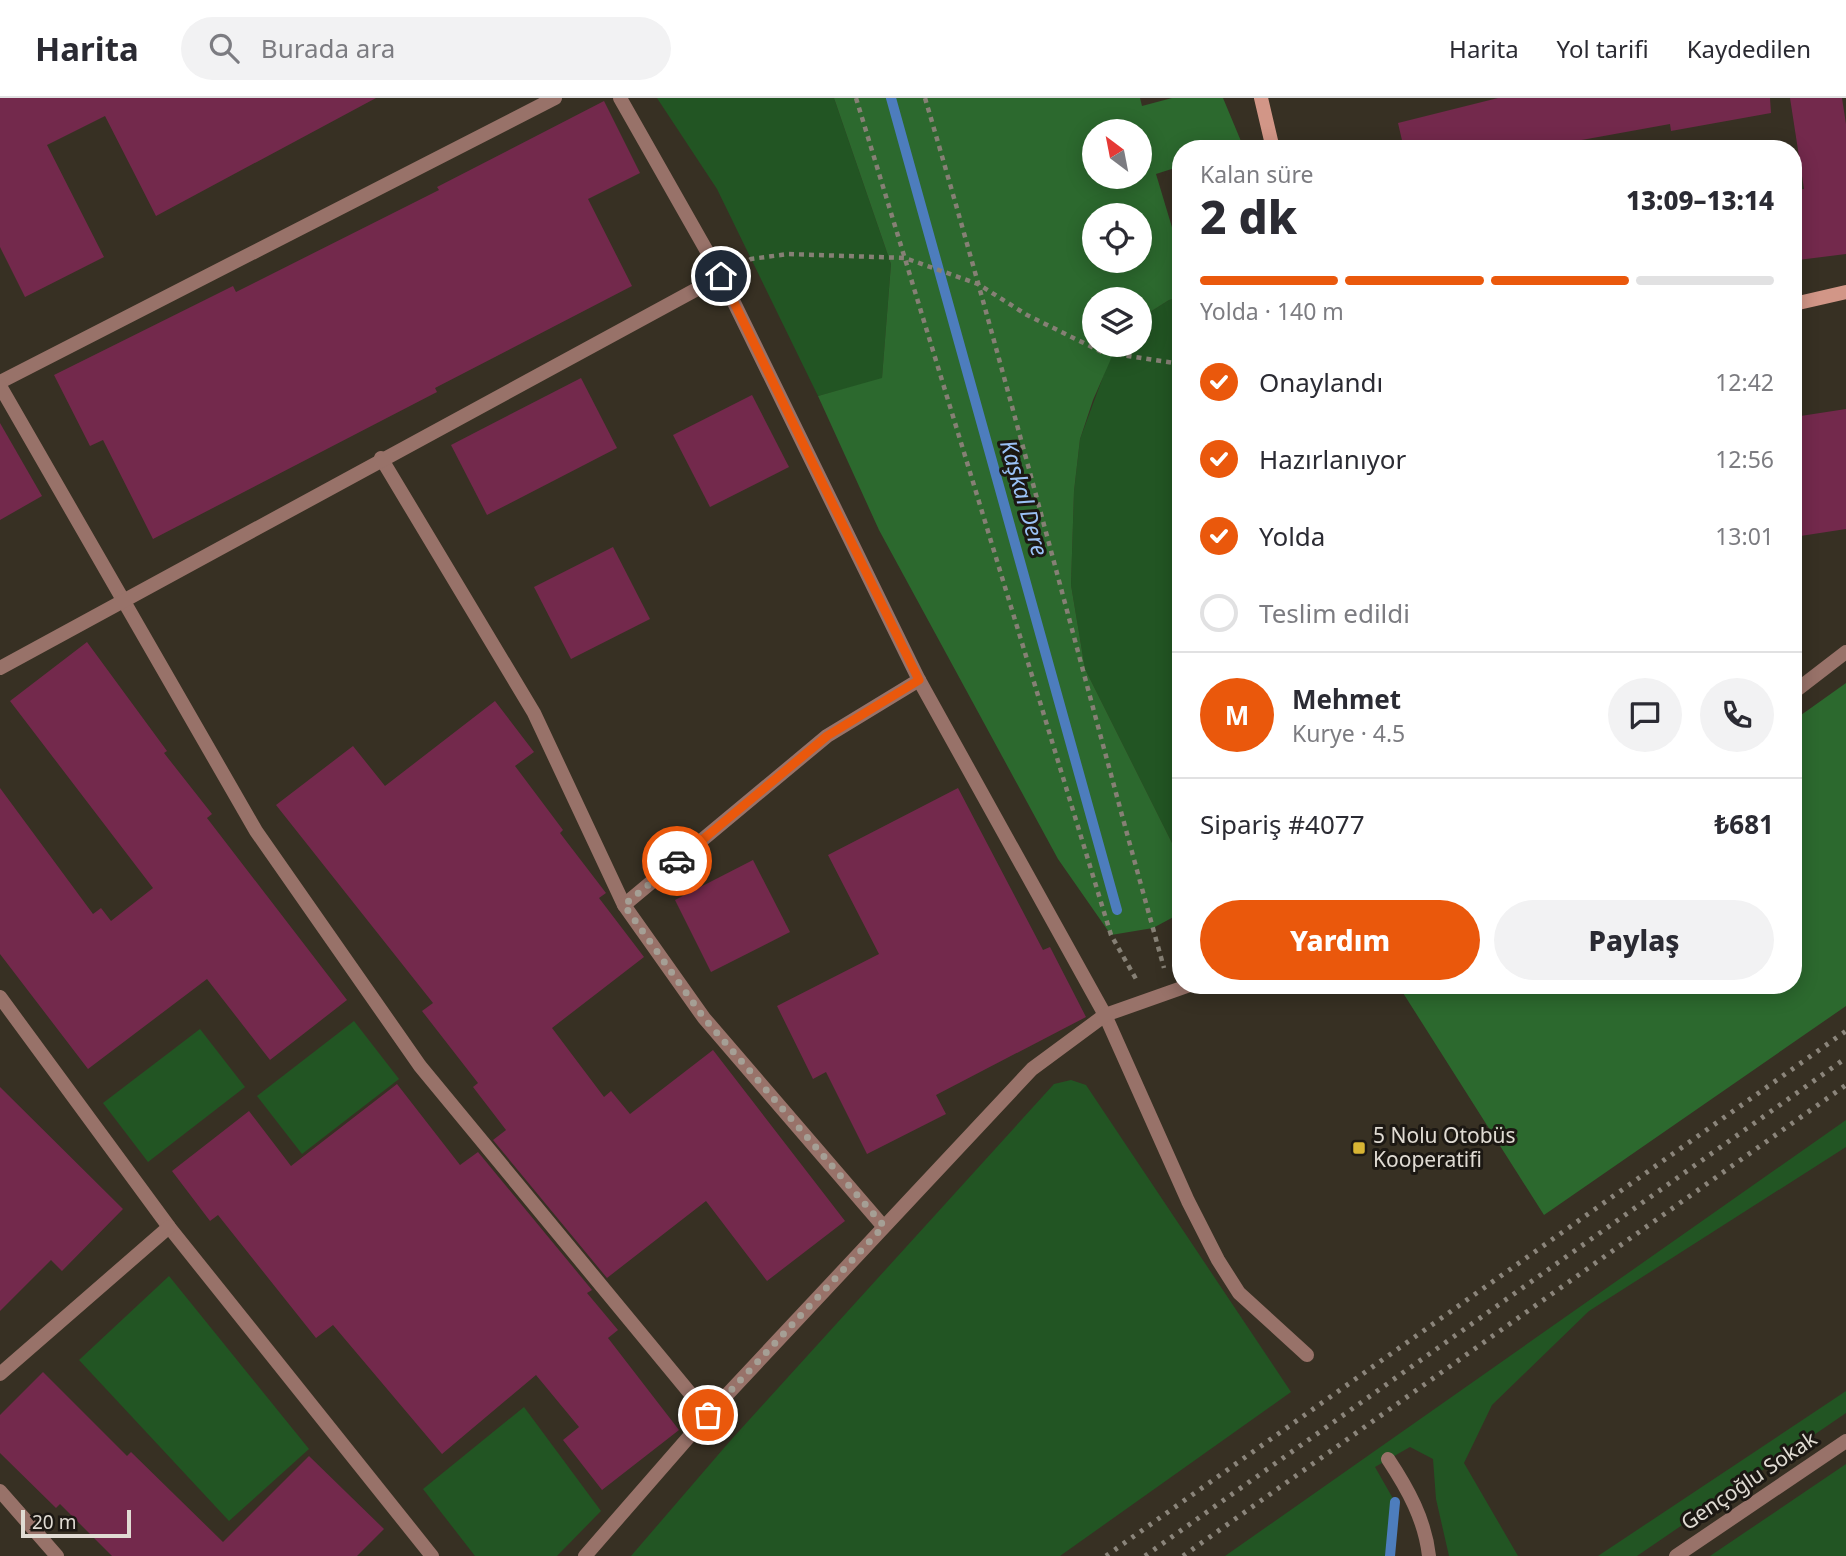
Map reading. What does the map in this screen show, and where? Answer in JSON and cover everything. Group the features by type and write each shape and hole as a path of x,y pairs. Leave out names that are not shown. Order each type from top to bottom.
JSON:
{"main road":[{"path":"1261,98 1271,140"},
{"path":"1802,302 1846,292"}],"street":[{"path":"555,98 0,384 256,831 420,1066 708,1415"},
{"path":"620,98 721,276 919,680 1105,1015 1188,1200 1218,1260 1239,1293 1307,1355"},
{"path":"0,668 381,458 721,276"},
{"path":"381,458 534,713 624,905 704,1018 884,1226"},
{"path":"1802,686 1846,652"},
{"path":"624,905 827,736 919,680"},
{"path":"585,1556 708,1415 1032,1069 1105,1015 1146,998 1171,992"},
{"path":"0,997 169,1227 432,1556"},
{"path":"0,1374 169,1227"},
{"name":"Gençoğlu Sokak","path":"1676,1556 1846,1441"},
{"path":"1388,1459 1408,1490 1419,1516 1429,1556"},
{"path":"0,1491 57,1556"}],"path":[{"path":"856,98 1111,935 1146,998"},
{"path":"925,98 1171,992"},
{"path":"721,276 751,259 788,254 905,258 978,284 1027,315 1102,352 1172,363"}],"green space":[{"path":"657,98 834,98 891,264 882,379 818,396 717,189"},
{"path":"834,98 1140,98 1142,106 1172,98 1223,98 1240,140 1172,140 1172,169 1156,174 1172,227 1172,299 1152,311 1152,287 1082,287 1082,357 1112,357 1080,439 1074,491 1071,585 1085,669 1172,843 1172,918 1153,928 1111,935 1058,859 879,530 818,396 882,378 891,264"},
{"path":"1172,299 1172,843 1085,669 1071,585 1074,491 1080,439 1110,357 1152,357 1152,311"},
{"path":"1846,683 1846,1006 1544,1215 1404,994 1802,994 1802,714"},
{"path":"354,1021 399,1079 302,1154 257,1096"},
{"path":"200,1029 245,1087 148,1162 103,1103"},
{"path":"1071,1080 1086,1085 1291,1392 1060,1556 631,1556 730,1441 1054,1084"},
{"path":"1846,1120 1846,1147 1589,1311 1492,1405 1464,1463 1518,1556 1449,1556 1436,1499 1433,1459 1410,1447 1375,1467 1395,1502 1390,1556 1225,1556"},
{"path":"169,1276 309,1449 229,1521 79,1360"},
{"path":"1846,1391 1846,1413 1637,1556 1598,1556"},
{"path":"524,1407 601,1511 557,1556 475,1556 423,1489"},
{"path":"1846,1464 1846,1556 1710,1556"}],"building":[{"path":"0,98 376,98 156,216 105,116 47,145 104,257 25,297 0,247"},
{"path":"1498,98 1770,98 1771,113 1671,131 1670,124 1582,140 1402,140 1398,123"},
{"path":"1790,98 1842,98 1846,124 1846,254 1802,260 1802,140 1796,140"},
{"path":"604,101 640,173 588,199 632,286 435,388 437,392 153,539 103,440 90,446 54,375 233,286 236,292 439,190 437,187"},
{"path":"581,378 617,448 487,515 451,445"},
{"path":"752,395 789,467 710,507 673,435"},
{"path":"1846,409 1846,529 1802,536 1802,416"},
{"path":"0,423 42,496 0,520"},
{"path":"613,547 650,619 571,659 534,587"},
{"path":"87,642 167,751 164,753 212,814 207,818 347,1000 270,1060 207,979 88,1069 0,954 0,788 93,914 101,908 111,921 153,888 10,701"},
{"path":"495,701 534,752 515,766 563,830 560,833 606,893 599,898 644,957 552,1028 604,1097 611,1091 630,1114 713,1050 845,1221 767,1281 706,1201 607,1278 493,1140 506,1130 473,1087 478,1083 422,1011 433,1003 276,805 353,746 385,786"},
{"path":"958,788 1043,950 1050,947 1086,1017 936,1095 946,1114 867,1154 826,1072 813,1079 777,1006 879,954 828,855"},
{"path":"753,860 790,932 711,972 675,900"},
{"path":"397,1084 460,1165 478,1152 592,1290 587,1293 618,1330 608,1338 679,1430 602,1490 563,1440 579,1427 536,1375 442,1454 333,1325 316,1338 218,1215 210,1221 172,1171 249,1111 291,1166"},
{"path":"0,1087 123,1209 62,1271 51,1260 0,1311"},
{"path":"43,1372 127,1456 131,1452 223,1542 309,1456 384,1529 357,1556 112,1556 60,1504 56,1508 0,1453 0,1415"}],"waterway":[{"name":"Kaşkal Dere","path":"891,98 1117,910"},
{"path":"1390,1556 1395,1502"}],"railway":[{"path":"1106,1556 1846,1031"},
{"path":"1145,1556 1846,1058"},
{"path":"1183,1556 1846,1085"}],"way so far":[{"path":"677,861 624,905 704,1018 884,1226 708,1415"}],"place":[{"name":"5 Nolu Otobüs Kooperatifi","path":"1359,1148"}],"route":[{"path":"677,861 827,736 919,680 721,276"}]}
